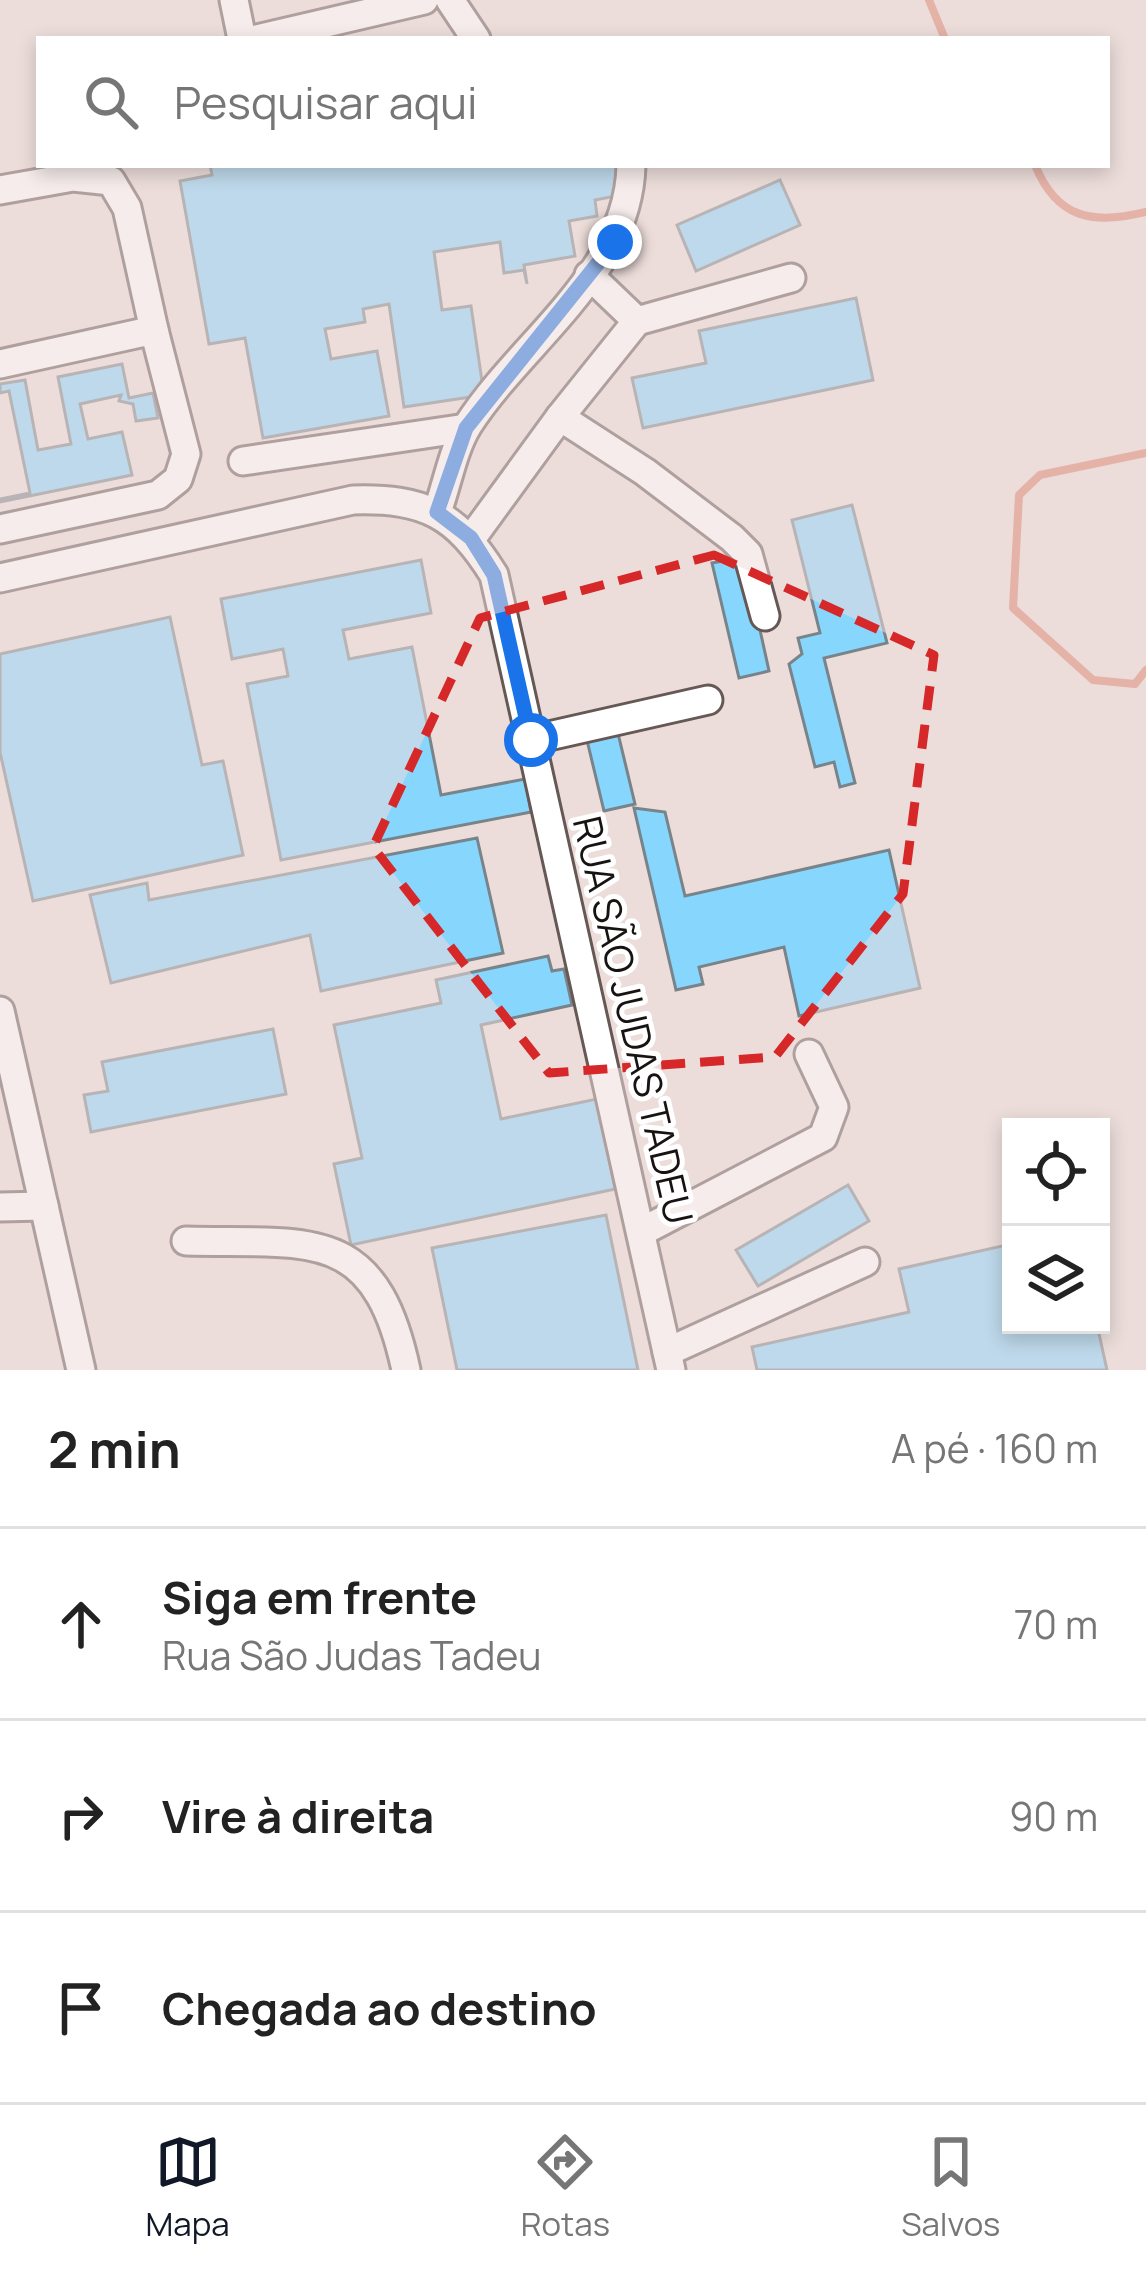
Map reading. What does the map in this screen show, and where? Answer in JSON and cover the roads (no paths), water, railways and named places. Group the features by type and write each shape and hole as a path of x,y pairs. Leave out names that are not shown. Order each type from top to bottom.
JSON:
{"street":[{"path":"234,0 241,36"},
{"path":"270,36 424,0"},
{"path":"450,0 474,36"},
{"path":"437,512 466,428 615,242 631,192 631,168"},
{"path":"0,190 73,177 111,182 127,208 186,454 178,479 158,495 0,529"},
{"path":"589,275 637,321"},
{"path":"471,538 637,321 791,278"},
{"path":"0,364 154,330"},
{"path":"560,417 645,472 732,538 748,554 765,616"},
{"path":"243,461 466,428"},
{"name":"RUA SÃO JUDAS TADEU","path":"0,578 353,500 396,499 437,512 471,538 494,575 669,1361"},
{"path":"531,740 708,700"},
{"path":"0,1011 81,1370"},
{"path":"641,1232 823,1137 834,1107 809,1054"},
{"path":"0,1207 44,1207"},
{"path":"186,1241 301,1244 343,1256 373,1281 396,1322 406,1370"},
{"path":"669,1361 865,1262"}],"waterway":[{"path":"929,0 944,36"},
{"path":"1036,168 1054,197 1079,214 1109,218 1146,212"},
{"path":"1146,453 1040,475 1019,495 1013,608 1093,680 1135,684 1146,670"}]}
